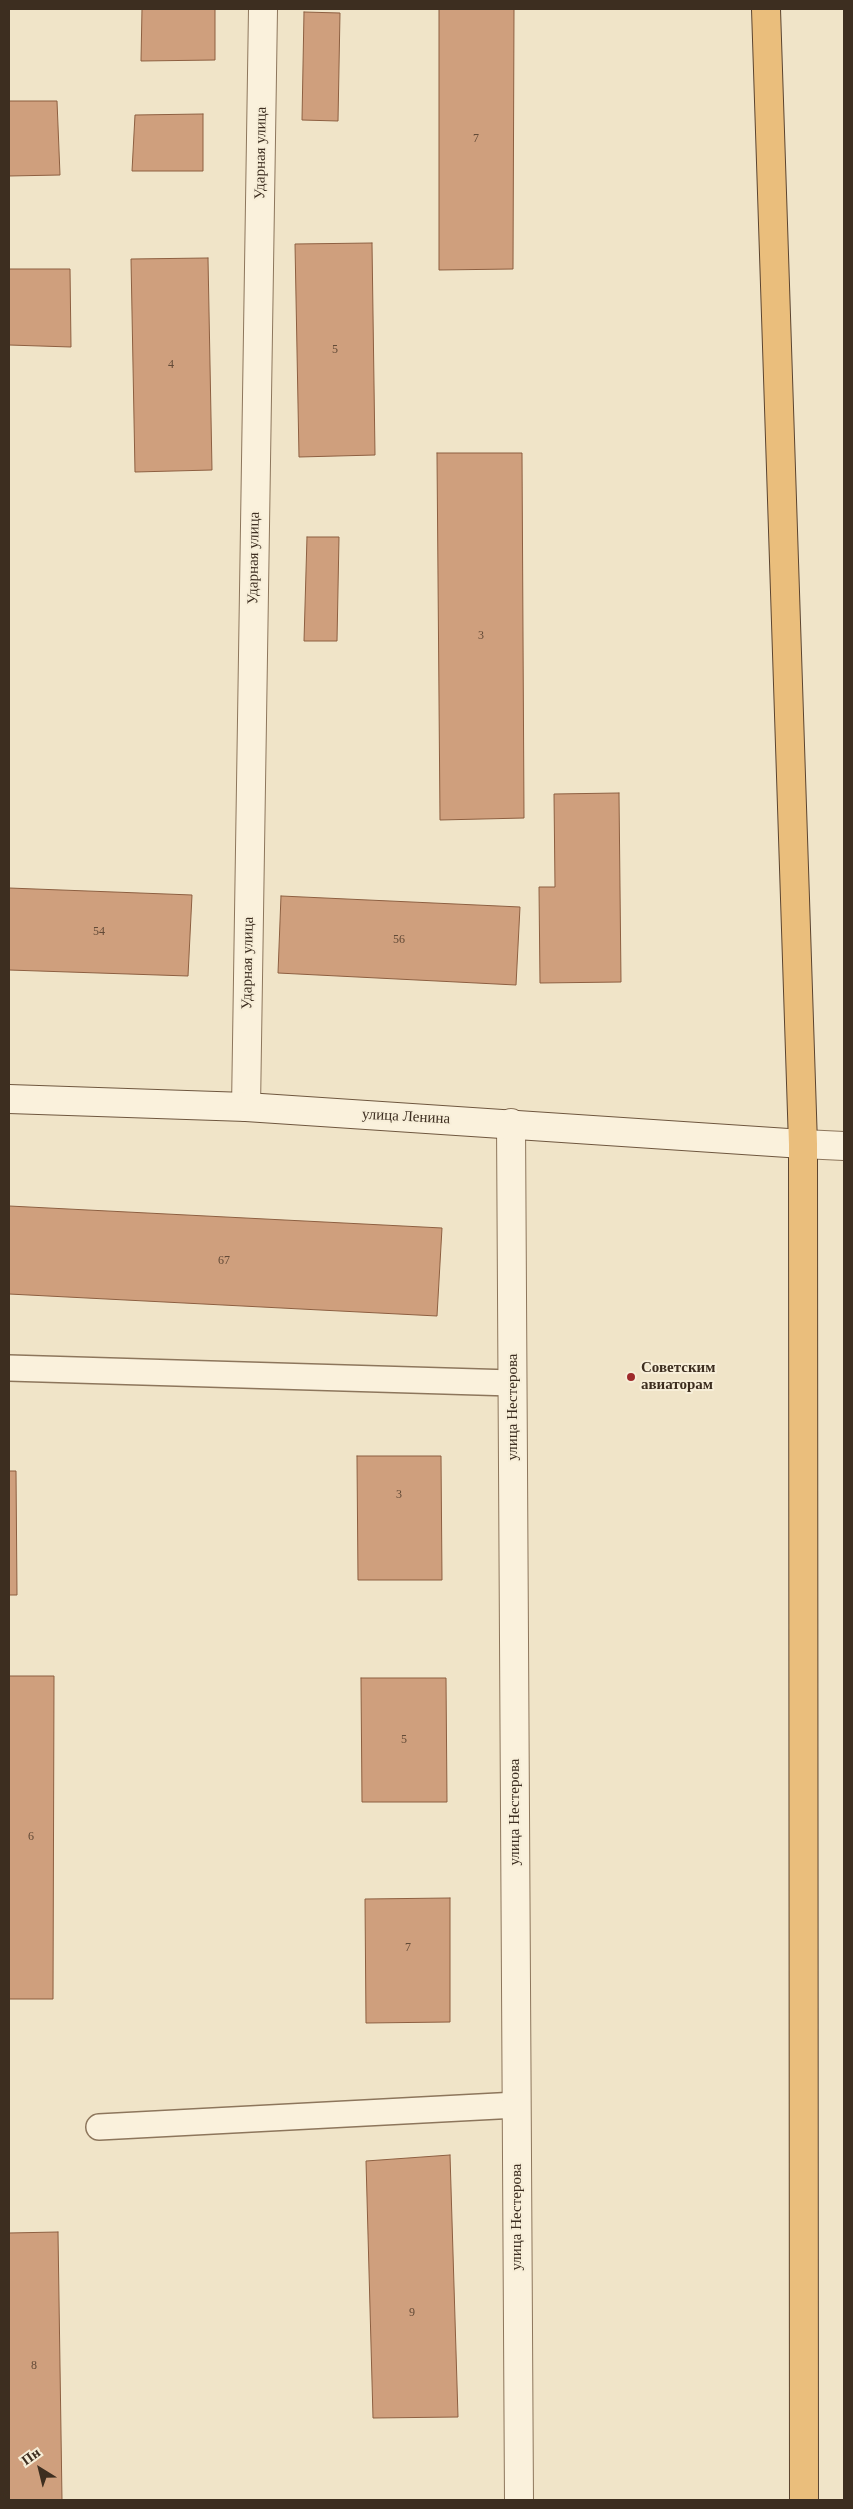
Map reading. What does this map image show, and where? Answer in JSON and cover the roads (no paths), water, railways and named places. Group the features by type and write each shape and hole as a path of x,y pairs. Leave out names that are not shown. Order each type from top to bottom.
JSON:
{"highway":[{"path":"766,9 803,1144 804,2500"}],"street":[{"name":"Ударная улица","path":"246,1107 263,9"},
{"name":"улица Ленина","path":"9,1099 246,1107 844,1146"},
{"name":"улица Нестерова","path":"511,1123 519,2500"}],"lane":[{"path":"9,1368 512,1383"},
{"path":"99,2127 517,2105"}],"place":[{"name":"Советским авиаторам","path":"631,1377"}]}
